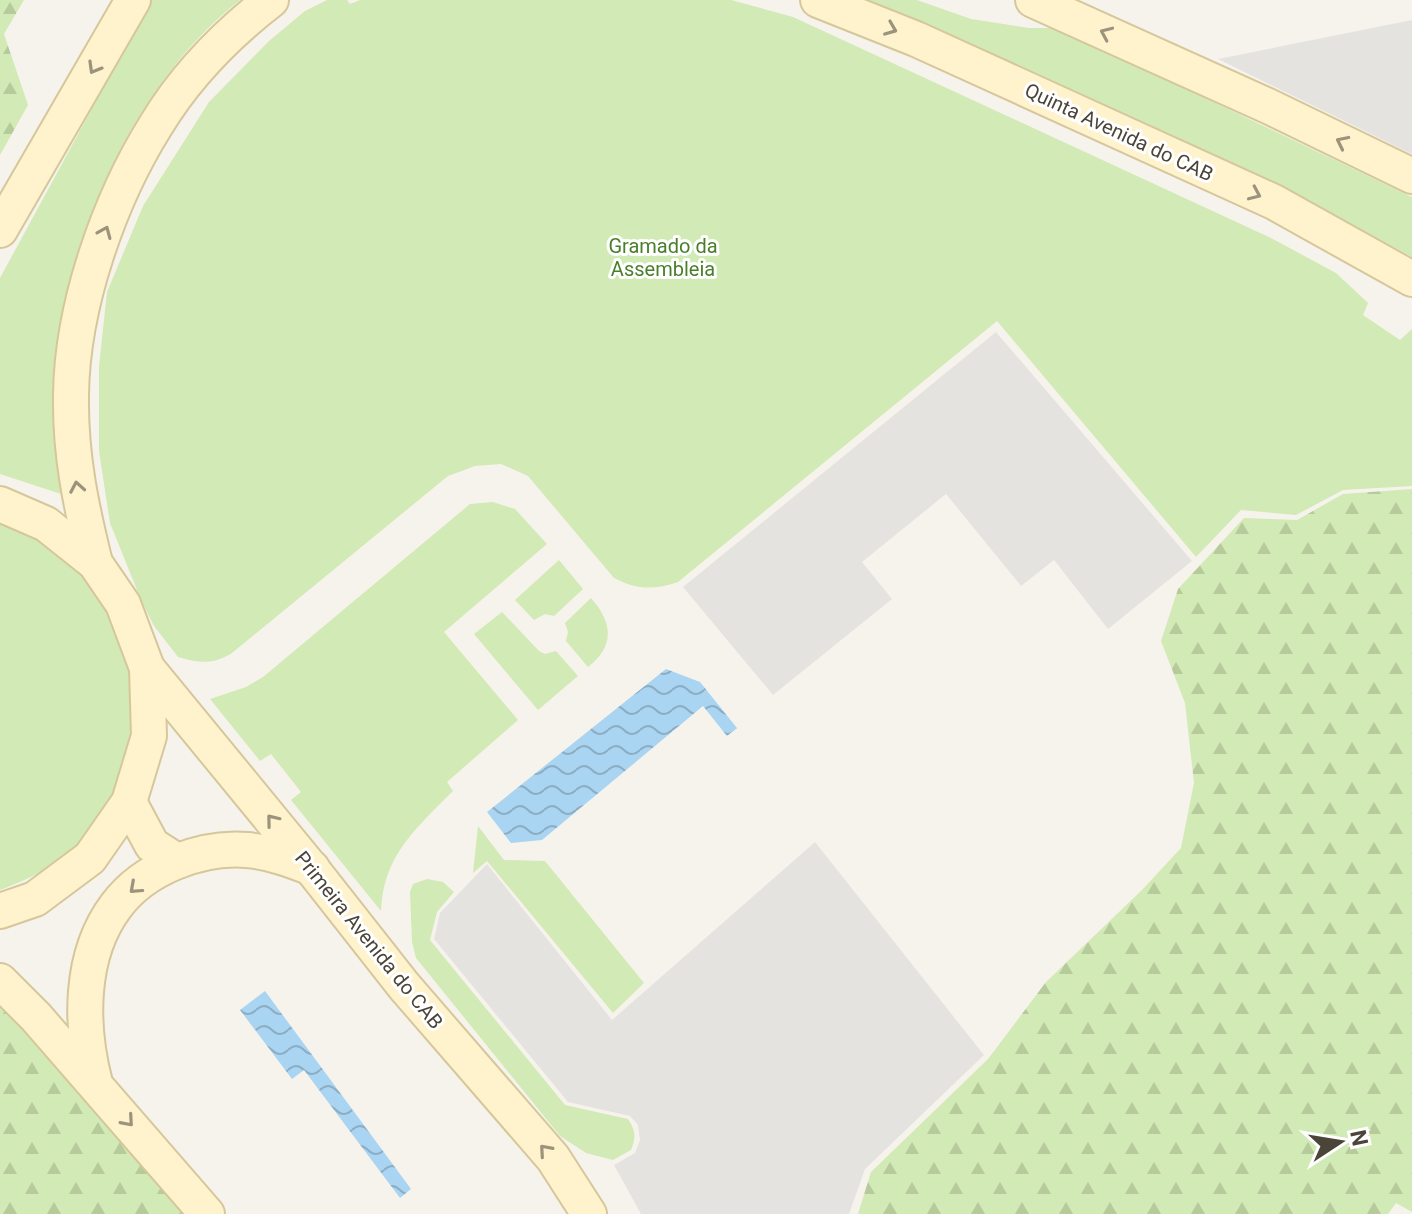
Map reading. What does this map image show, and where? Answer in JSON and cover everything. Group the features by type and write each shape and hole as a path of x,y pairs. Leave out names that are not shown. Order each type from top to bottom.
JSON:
{"main road":[{"path":"0,230 133,0"},
{"path":"95,563 75,482 71,394 80,317 96,253 125,185 156,125 195,72 248,18 271,0"},
{"name":"Quinta Avenida do CAB","path":"818,0 916,39 1274,202 1412,279"},
{"path":"1033,0 1268,106 1412,176"},
{"path":"0,504 46,524 95,563 123,604 147,668 149,736 129,802 90,858 35,899 0,911"},
{"name":"Primeira Avenida do CAB","path":"147,668 404,986 553,1158 589,1214"},
{"path":"129,802 152,845 177,861"},
{"path":"95,1083 86,1050 88,975 97,941 116,905 144,879 177,861 211,852 246,850 280,855 312,869"},
{"path":"0,981 95,1083 207,1214"}],"green space":[{"path":"0,0 24,0 4,34 28,105 0,155"},
{"path":"151,0 240,0 202,34 168,74 138,119 112,167 90,218 61,321 55,372 55,433 61,494 0,474 0,278"},
{"name":"Gramado da Assembleia","path":"327,0 347,0 350,4 360,0 731,0 793,17 1271,238 1336,273 1368,303 1363,315 1400,340 1412,329 1412,486 1343,490 1296,515 1241,510 1196,557 997,321 678,582 646,588 614,578 528,476 501,464 475,466 448,476 232,653 206,662 178,657 154,626 110,523 99,451 99,366 107,292 143,206 209,102 269,41 305,11"},
{"path":"858,0 917,0 971,19 1029,28 1059,28 1412,197 1412,257 1336,216"},
{"path":"1412,489 1412,1212 1396,1203 1388,1214 858,1214 871,1172 988,1059 1046,982 1181,848 1194,783 1185,703 1161,641 1178,589 1244,518 1297,520 1343,494"},
{"path":"493,502 515,509 547,544 444,632 518,720 447,782 453,791 414,831 395,859 383,892 381,911 291,800 301,792 271,754 260,761 210,699 246,687 263,677 470,504"},
{"path":"0,520 47,541 85,571 113,609 130,653 136,700 132,747 116,793 88,836 59,861 0,890"},
{"path":"559,560 583,589 554,616 545,614 534,620 515,600"},
{"path":"591,598 604,616 608,634 603,651 588,667 566,641 568,632 565,623"},
{"path":"502,612 539,651 545,654 556,651 578,676 538,710 474,634"},
{"path":"478,826 504,860 545,861 644,983 613,1013 487,861 473,873"},
{"path":"427,879 443,882 454,892 437,912 430,940 565,1105 628,1119 634,1134 631,1150 613,1160 586,1153 560,1136 416,958 412,942 410,892 413,884"},
{"path":"0,981 207,1214 0,1214"}],"shaded area":[{"path":"1412,20 1412,154 1218,59"},
{"path":"996,332 1192,561 1108,629 1054,560 1021,586 946,494 862,562 892,599 773,695 683,587"},
{"path":"815,842 984,1055 865,1169 849,1214 641,1214 614,1165 635,1153 640,1140 638,1125 630,1116 568,1102 434,939 440,913 487,864 612,1020"}],"water":[{"path":"666,669 700,682 737,728 727,736 703,706 542,840 511,843 487,812"},
{"path":"265,991 411,1189 400,1198 304,1070 292,1079 240,1010"}]}
